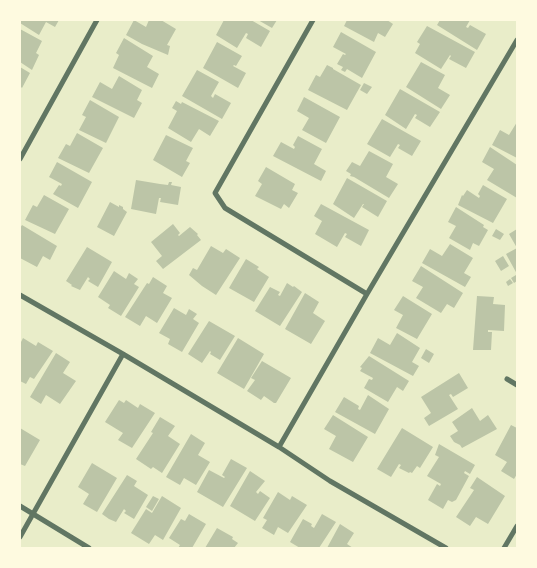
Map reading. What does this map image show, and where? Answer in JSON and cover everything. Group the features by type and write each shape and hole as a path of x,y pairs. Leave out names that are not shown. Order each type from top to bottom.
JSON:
{"street":[{"path":"20,160 97,20"},
{"path":"313,20 216,193 225,208 367,294"},
{"path":"279,447 517,40"},
{"path":"20,295 123,354 279,447 330,481 446,548"},
{"path":"20,537 123,354"},
{"path":"507,379 517,385"},
{"path":"20,506 89,548"},
{"path":"504,548 517,526"}],"building":[{"path":"20,20 59,20 55,27 46,22 39,35 20,23"},
{"path":"134,20 146,27 149,20 161,20 176,29 167,45 170,46 168,55 126,35"},
{"path":"224,20 251,20 270,31 261,47 246,38 248,34 246,33 237,48 216,35"},
{"path":"258,20 277,20 272,28"},
{"path":"347,20 387,20 393,24 385,37 378,33 374,42 344,26"},
{"path":"440,20 470,20 466,27 468,28 470,25 486,34 477,50 437,25"},
{"path":"427,26 475,52 466,68 449,59 450,55 441,69 415,53 420,44 417,42"},
{"path":"20,29 42,41 36,53 39,55 32,70 20,62"},
{"path":"341,32 376,52 362,78 347,69 345,72 341,70 343,67 337,64 343,54 346,54 333,47"},
{"path":"124,38 153,56 147,67 159,74 152,88 113,68 119,55 116,53"},
{"path":"217,42 242,56 236,66 233,66 246,73 238,88 203,68"},
{"path":"421,62 445,75 438,88 450,95 441,109 406,87"},
{"path":"327,65 361,85 347,110 308,90 316,75 320,77"},
{"path":"20,67 30,73 22,88 20,86"},
{"path":"197,70 219,82 211,96 213,98 215,94 231,103 222,119 182,96"},
{"path":"119,76 142,90 137,100 142,103 134,118 92,97 100,82 112,89"},
{"path":"364,83 372,87 367,94 360,90"},
{"path":"400,89 440,112 430,127 415,118 417,115 415,114 406,129 385,115"},
{"path":"304,97 340,117 326,143 302,130 309,118 297,111"},
{"path":"90,100 119,117 106,143 79,130 86,117 82,115"},
{"path":"176,101 181,104 182,102 219,121 210,136 199,129 191,142 168,128 177,111 172,108"},
{"path":"382,119 421,141 412,156 398,148 400,145 398,144 390,157 367,144"},
{"path":"517,122 517,158 492,145 500,130 509,135"},
{"path":"77,133 103,148 89,173 58,158 66,144 70,146"},
{"path":"166,135 193,148 186,161 190,163 182,177 153,160"},
{"path":"298,136 322,149 314,164 326,171 321,181 273,156 281,142 294,149 293,145"},
{"path":"490,147 517,165 517,198 487,180 494,169 482,162"},
{"path":"369,151 393,164 386,177 398,184 389,198 350,176 351,174 346,171 352,162 360,166"},
{"path":"57,162 92,182 78,208 53,194 59,185 61,186 62,184 49,177"},
{"path":"266,167 295,184 292,190 298,193 289,208 284,204 281,209 255,196 262,184 258,181"},
{"path":"347,178 387,201 378,217 362,207 364,204 354,218 333,204"},
{"path":"136,180 168,185 169,182 172,182 171,185 181,187 178,205 160,202 161,198 159,198 156,214 131,209"},
{"path":"483,185 507,199 493,223 458,205 462,195 467,190 479,198 478,194"},
{"path":"44,195 69,209 55,234 25,220 33,205 37,207"},
{"path":"110,202 123,207 127,212 114,236 97,227"},
{"path":"321,204 369,230 361,246 345,237 347,234 345,233 337,247 315,234 322,221 314,216"},
{"path":"456,207 484,225 483,227 488,230 479,246 473,243 470,250 449,238 456,226 448,222"},
{"path":"173,224 180,233 179,236 190,227 198,234 201,240 163,269 156,261 162,256 151,242"},
{"path":"22,225 57,246 50,260 43,256 37,267 20,258 20,228"},
{"path":"496,229 504,234 500,240 492,236"},
{"path":"517,229 517,248 509,234"},
{"path":"450,244 473,258 464,273 471,277 465,287 422,263 430,249 442,256"},
{"path":"211,246 223,253 226,249 240,258 216,295 189,275 193,268 197,270"},
{"path":"87,247 112,262 98,287 88,281 90,279 88,277 80,290 71,286 66,281"},
{"path":"517,248 517,274 506,254"},
{"path":"503,256 509,266 501,271 495,261"},
{"path":"246,259 259,267 257,269 269,277 254,302 229,288"},
{"path":"421,266 463,293 454,308 447,304 441,313 416,298 423,287 412,281"},
{"path":"114,271 126,279 129,273 138,279 134,284 139,287 121,316 108,308 110,305 98,297"},
{"path":"516,275 517,281 514,283 511,278"},
{"path":"153,277 167,286 163,293 172,298 157,323 146,316 140,326 125,317"},
{"path":"510,279 513,283 508,286 506,282"},
{"path":"287,283 302,292 280,326 255,311 270,287 280,292 278,295 280,296"},
{"path":"305,293 319,302 313,313 325,321 311,344 285,329"},
{"path":"403,296 432,314 417,339 396,328 403,315 394,310"},
{"path":"477,296 494,297 493,304 505,305 504,331 488,330 488,332 492,332 491,350 473,350"},
{"path":"174,308 186,315 189,309 197,314 193,319 199,323 182,352 168,344 170,339 159,333"},
{"path":"209,321 235,336 220,360 210,354 210,351 202,363 188,354"},
{"path":"397,333 420,348 412,362 419,366 413,376 370,353 378,338 390,345"},
{"path":"23,338 36,346 38,342 53,351 34,379 30,377 26,384 20,381 20,344"},
{"path":"238,338 264,354 244,389 217,373"},
{"path":"426,349 434,354 429,363 421,358"},
{"path":"56,353 70,362 63,373 76,381 60,404 46,395 41,404 30,397"},
{"path":"369,356 409,381 403,391 397,387 388,402 364,388 369,379 372,380 373,378 360,371 362,368 360,367"},
{"path":"262,361 291,378 276,403 264,396 261,400 247,391 255,380 251,378"},
{"path":"459,373 468,388 453,397 451,394 449,395 458,409 429,426 424,418 431,413 421,397"},
{"path":"368,395 389,409 375,434 335,412 344,397 359,406 358,409 360,410"},
{"path":"119,400 124,403 126,400 138,408 140,404 155,413 132,448 118,440 123,433 105,422"},
{"path":"472,408 480,421 488,415 497,429 462,448 450,436 458,431 452,422"},
{"path":"333,415 368,437 353,462 329,449 336,436 324,429"},
{"path":"160,417 175,426 168,436 180,444 162,473 153,467 151,469 136,459 153,433 151,432"},
{"path":"511,425 517,428 517,474 514,479 501,471 507,462 495,455"},
{"path":"20,428 40,440 25,466 20,464"},
{"path":"402,428 433,447 420,468 417,466 412,473 409,473 399,468 401,465 399,464 391,477 377,469"},
{"path":"191,434 205,443 198,455 210,462 196,485 184,478 180,485 166,477"},
{"path":"439,444 475,465 470,474 465,471 464,473 469,476 456,500 452,502 448,500 443,509 428,500 437,484 440,486 441,484 427,476 439,457 435,455"},
{"path":"231,459 247,468 223,507 197,492 209,470 224,478 222,475"},
{"path":"92,463 117,478 97,512 83,504 89,494 78,487"},
{"path":"250,471 265,481 256,492 258,494 260,491 270,498 255,521 230,506"},
{"path":"127,475 137,481 134,486 148,495 134,519 124,513 126,511 124,509 116,522 102,514"},
{"path":"477,477 505,496 488,524 476,517 470,526 456,517 474,490 470,488"},
{"path":"278,492 290,500 292,496 307,505 288,533 278,527 274,535 262,528 267,520 263,518"},
{"path":"153,496 159,499 152,511 146,507"},
{"path":"162,496 181,508 163,540 155,535 149,544 131,533 146,509 152,513"},
{"path":"189,514 206,524 192,548 178,548 180,545 169,538 181,519 185,521"},
{"path":"322,514 336,522 319,548 300,548 290,542 303,519 312,524 311,526 314,528"},
{"path":"340,524 354,533 347,544 353,548 327,548"},
{"path":"217,528 233,537 232,539 238,543 234,548 205,548"}]}
